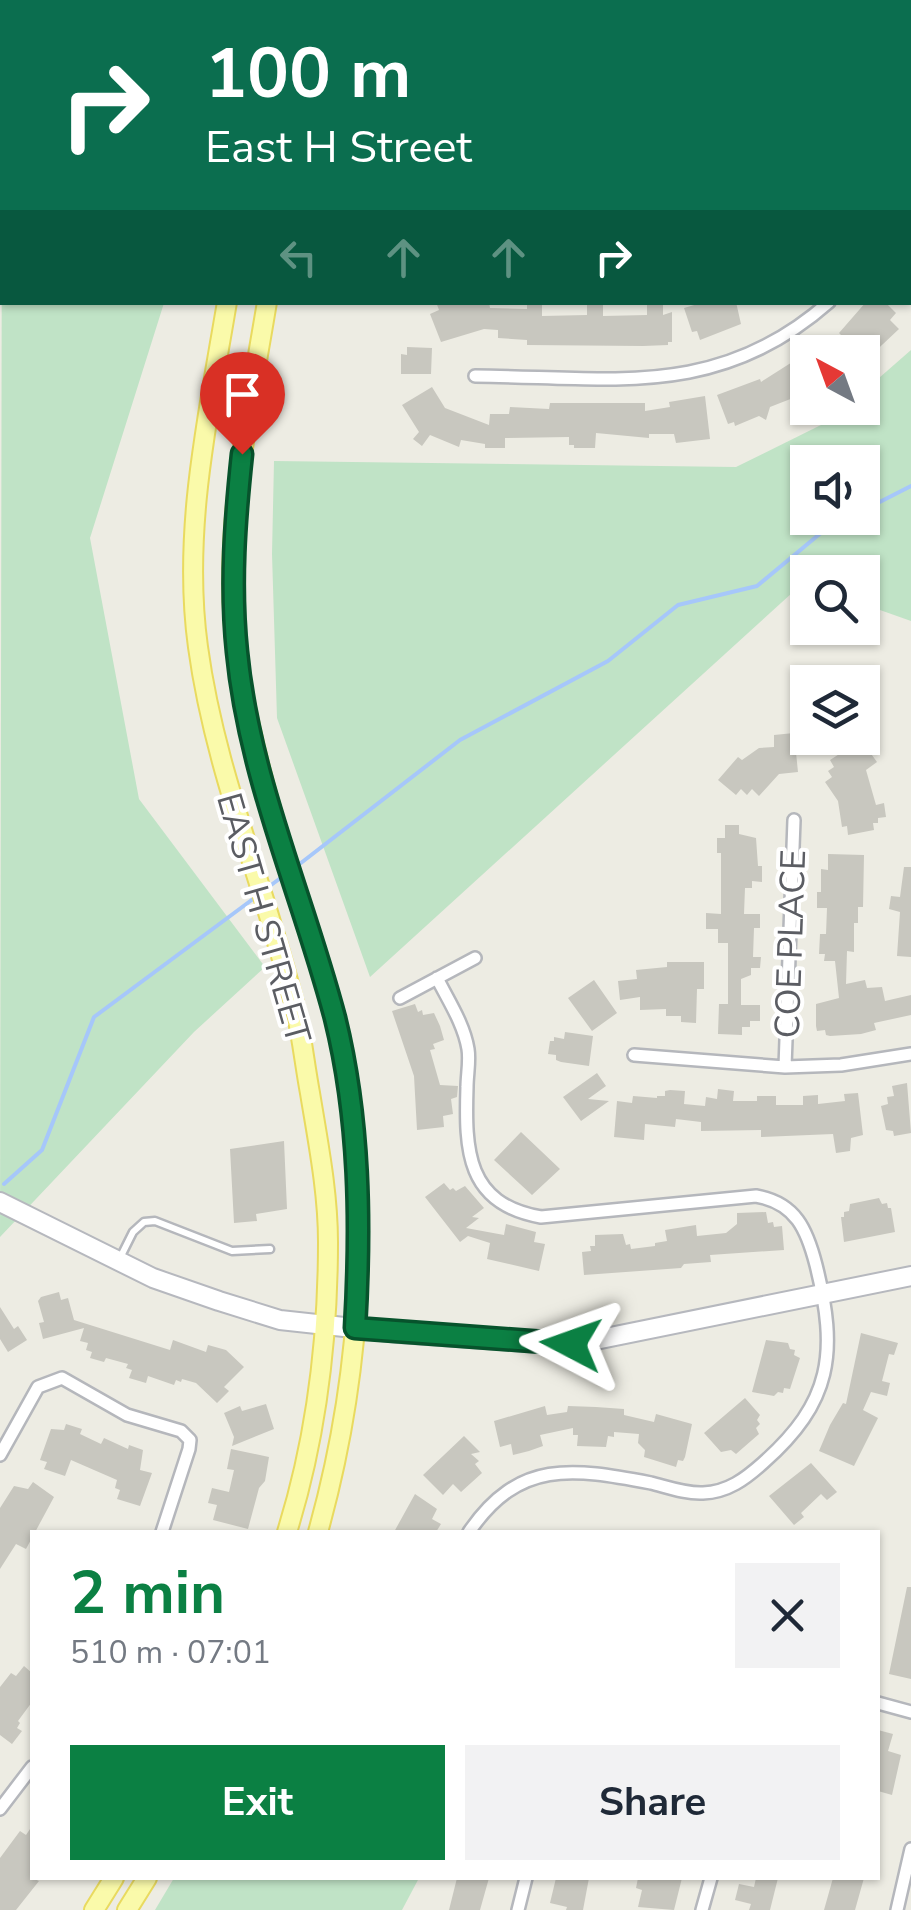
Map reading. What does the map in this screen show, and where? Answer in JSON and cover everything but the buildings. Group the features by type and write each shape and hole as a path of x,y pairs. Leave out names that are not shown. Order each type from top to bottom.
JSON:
{"main road":[{"name":"EAST H STREET","path":"227,305 196,506 198,644 224,776 296,1012 323,1177 328,1241 321,1373 305,1474 287,1530"},
{"name":"EAST H STREET","path":"267,305 235,515 237,653 263,785 335,1021 355,1142 360,1232 355,1328 344,1423 318,1530"},
{"path":"0,1202 153,1278 280,1320 355,1328 571,1344 911,1276"},
{"path":"94,1910 113,1880"},
{"path":"127,1910 146,1880"}],"street":[{"path":"475,376 636,379 707,370 768,347 805,324 826,305"},
{"name":"COE PLACE","path":"785,1067 794,820"},
{"path":"400,998 476,958"},
{"path":"437,978 461,1025 468,1050 468,1158 478,1179 494,1198 516,1211 540,1217 766,1198 784,1206 805,1227 823,1294 828,1337 824,1375 806,1420 746,1479 724,1490 701,1494 596,1473 566,1471 514,1484 486,1508 470,1530"},
{"path":"634,1055 785,1067 841,1065 911,1054"},
{"path":"0,1456 38,1387 62,1378 127,1415 181,1431 190,1440 163,1530"},
{"path":"880,1704 911,1712"},
{"path":"0,1809 30,1770"},
{"path":"896,1910 911,1849"},
{"path":"518,1910 526,1880"},
{"path":"702,1910 710,1880"}],"lane":[{"path":"118,1261 133,1232 144,1222 155,1222 232,1251 270,1249"}],"green space":[{"path":"2,305 163,305 90,538 139,799 265,967 194,1032 0,1237"},
{"path":"911,350 911,621 880,610 880,555 790,555 790,595 370,977 277,718 272,554 274,461 736,467 821,425 880,425 880,377"},
{"path":"173,1880 418,1880 402,1910 155,1910"}],"waterway":[{"path":"880,502 911,486"},
{"path":"297,866 460,740 608,661 678,605 757,586 818,535"},
{"path":"267,888 282,877"},
{"path":"4,1184 42,1150 94,1017 253,899"}],"route":[{"path":"242,454 233,568 237,653 263,785 335,1021 355,1142 360,1232 355,1328 571,1344"}]}
